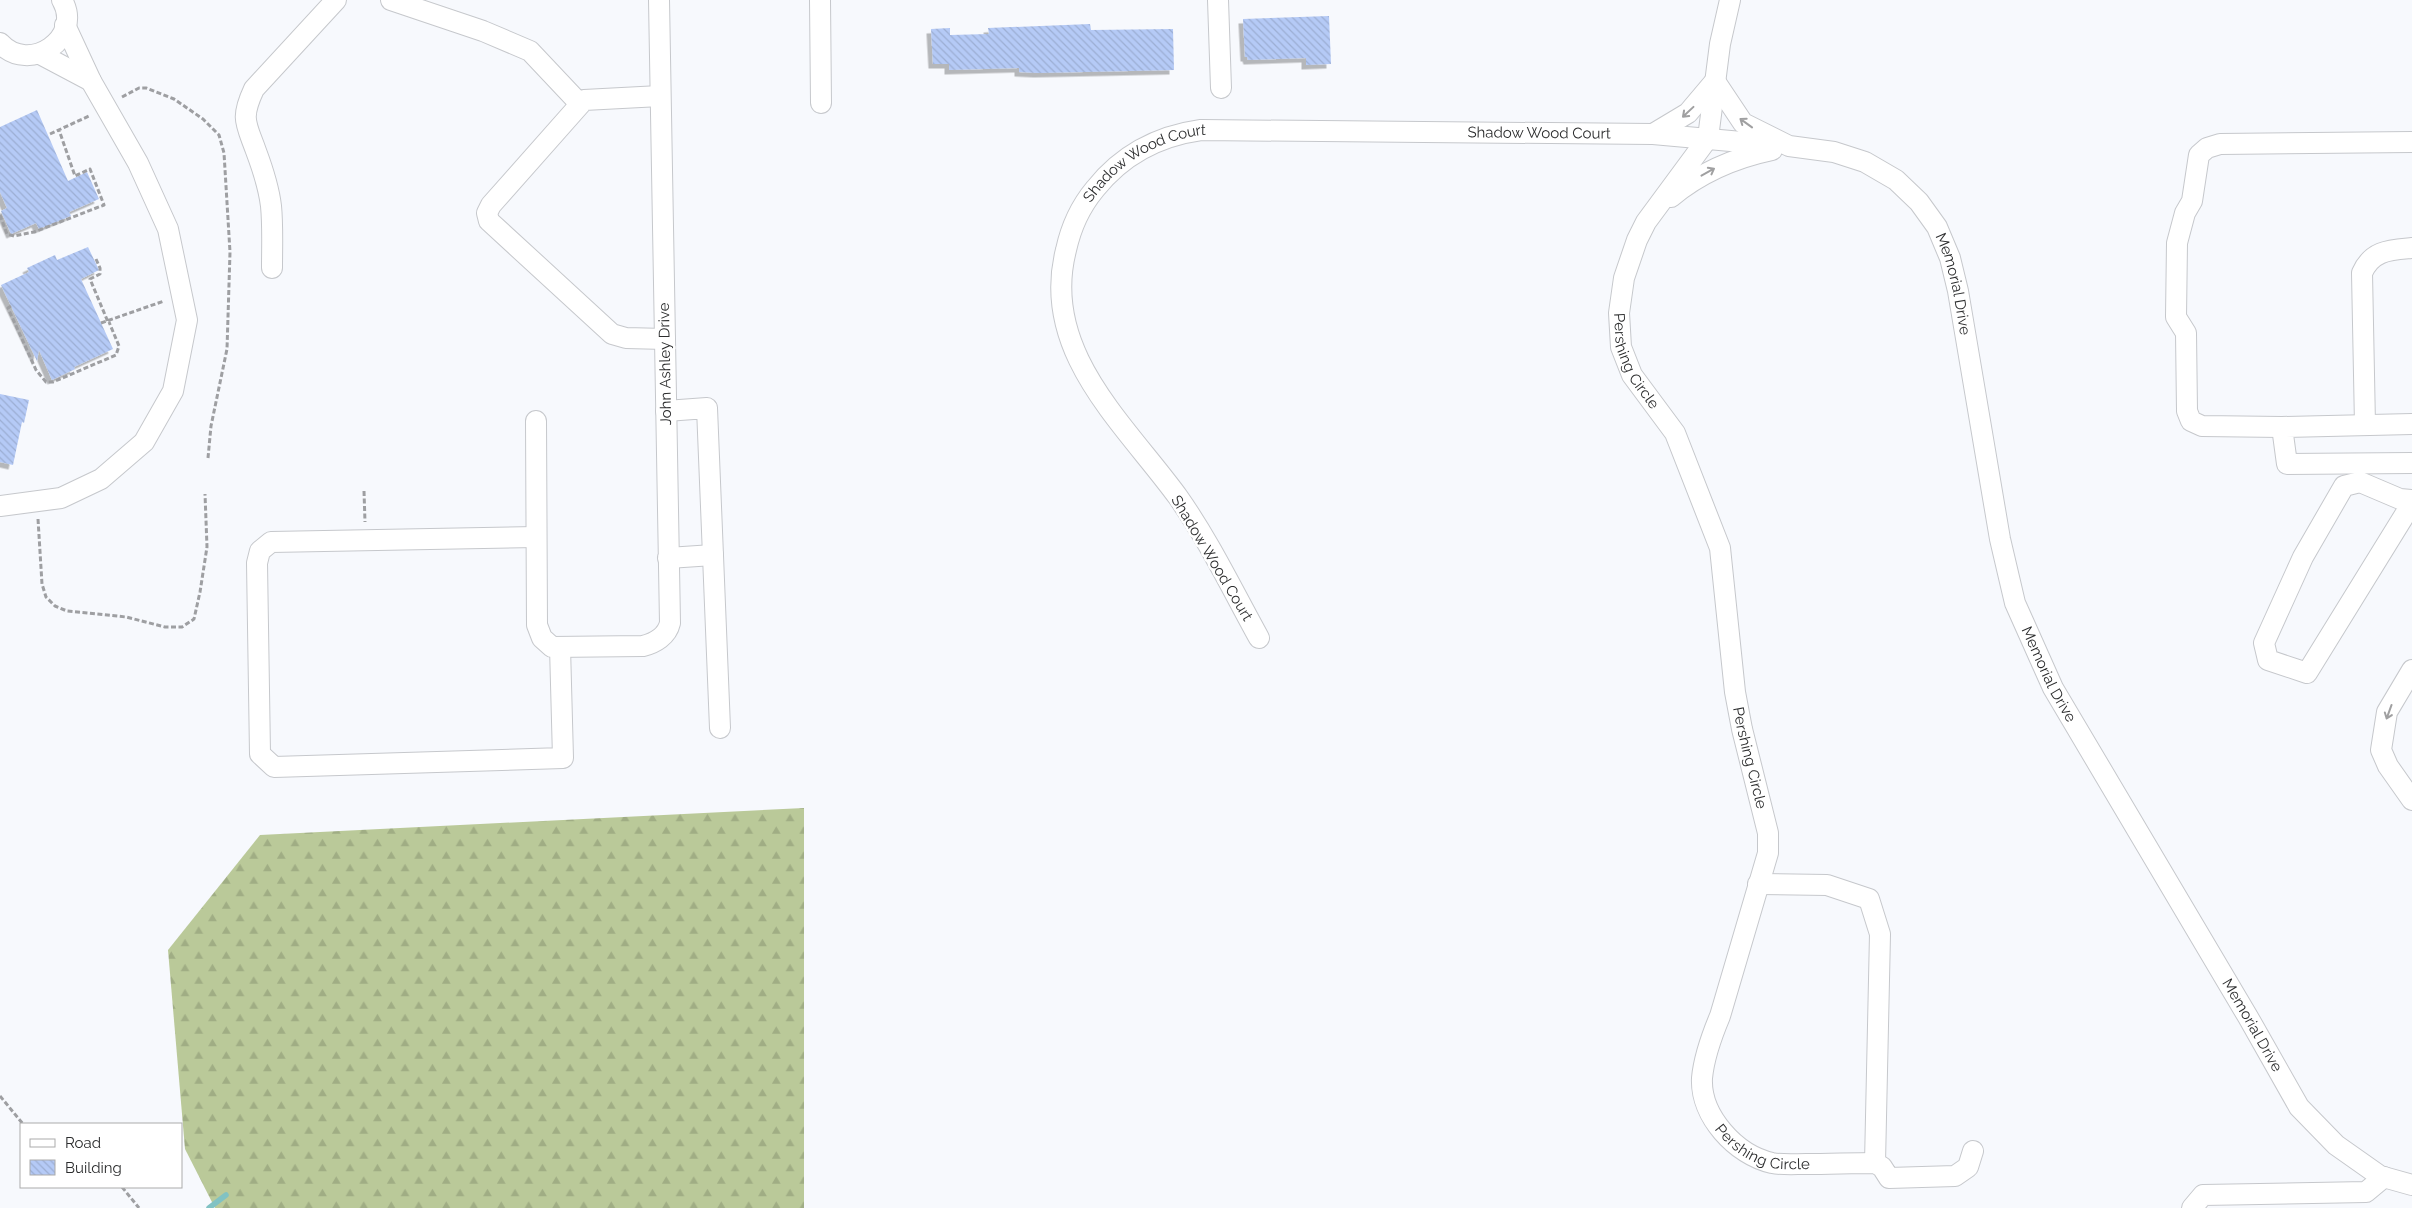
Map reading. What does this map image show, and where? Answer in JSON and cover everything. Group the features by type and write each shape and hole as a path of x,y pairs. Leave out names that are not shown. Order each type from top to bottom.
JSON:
{"street":[{"path":"272,268 271,205 256,150 247,132 245,115 247,104 254,89 336,0"},
{"path":"391,0 483,31 530,51 580,104"},
{"name":"John Ashley Drive","path":"567,648 643,646 659,640 669,629 670,623 659,0"},
{"path":"820,0 821,103"},
{"path":"1218,0 1221,88"},
{"path":"1653,134 1688,113 1715,81 1730,0"},
{"path":"5,52 27,56 40,54 51,48 60,39 65,25 66,16 63,1"},
{"path":"0,506 62,498 101,479 144,442 173,391 187,320 168,229 138,162 91,81 65,25"},
{"path":"40,54 91,81"},
{"name":"Pershing Circle","path":"1715,81 1708,138 1654,210 1637,240 1624,278 1619,313 1621,347 1632,375 1675,433 1720,548 1735,692 1742,729 1768,832 1768,853 1720,1016 1710,1040 1702,1078 1708,1108 1725,1134 1749,1155 1773,1163 1875,1163"},
{"name":"Memorial Drive","path":"1715,81 1743,123 1789,146 1834,152 1865,162 1896,180 1919,202 1937,227 1950,258 1958,292 2000,539 2015,603 2032,646 2053,688 2248,1017 2299,1107 2336,1145 2384,1177 2412,1185"},
{"path":"660,96 584,100 491,205 487,213 489,220 612,334 626,338 664,339"},
{"name":"Shadow Wood Court","path":"1259,638 1198,528 1178,498 1099,395 1079,362 1070,341 1063,316 1059,286 1070,233 1088,198 1103,178 1140,149 1182,133 1201,130 1653,134 1708,138"},
{"path":"1708,138 1789,146"},
{"path":"2412,142 2220,144 2207,148 2199,155 2192,201 2185,213 2177,243 2176,317 2186,333 2187,411 2191,422 2202,426 2412,424"},
{"name":"Memorial Drive","path":"1654,210 1683,187 1727,162 1789,146"},
{"path":"2365,425 2362,273 2366,263 2376,254 2387,250 2412,248"},
{"path":"666,410 707,408 720,728"},
{"path":"536,421 537,625 542,638 552,647 567,648 563,758 274,767 260,754 257,563 260,551 271,542 536,537"},
{"path":"2282,426 2287,464 2412,462"},
{"path":"2360,482 2400,499 2412,502 2307,673 2268,660 2264,643 2302,557 2344,486 2360,482"},
{"path":"668,558 713,555"},
{"path":"2412,670 2387,712 2381,750 2388,766 2412,800"},
{"path":"1758,884 1827,884 1869,899 1880,934 1875,1163 1882,1167 1889,1178 1955,1176 1968,1167 1973,1151"},
{"path":"2198,1202 2366,1192 2384,1177"}],"path":[{"path":"114,101 139,88 146,88 174,99 203,119 219,135 224,153 230,252 227,349 211,426 208,458"},
{"path":"50,134 89,116"},
{"path":"0,215 7,234 14,236 34,232 104,205 90,169 75,176 59,130"},
{"path":"11,306 8,308 36,370 46,382 53,382 116,355 119,346 90,279 100,274 100,268 96,259"},
{"path":"101,323 109,322 168,299 182,297"},
{"path":"364,491 365,540"},
{"path":"37,516 42,584 46,597 55,606 67,610 126,617 165,627 182,627 194,619 200,592 207,547 205,494"},
{"path":"0,1096 22,1123"},
{"path":"123,1188 139,1208"}],"green space":[{"path":"804,808 804,1208 215,1208 185,1149 168,950 260,835"}],"building":[{"path":"1329,16 1331,64 1306,65 1306,58 1248,60 1245,57 1243,19"},
{"path":"1090,24 1091,30 1173,29 1174,70 1038,73 1019,72 1019,68 949,70 949,64 933,64 931,29 950,28 950,35 989,34 988,28"},
{"path":"37,110 68,181 87,172 99,199 69,212 71,216 39,229 36,223 11,234 1,211 7,208 0,192 0,127"},
{"path":"88,247 99,270 81,279 113,349 74,367 75,369 52,380 39,350 37,361 1,285 29,272 27,268 55,255 57,260"},
{"path":"0,394 29,400 24,423 22,422 13,465 0,462"}],"waterway":[{"path":"209,1208 226,1195"}]}
